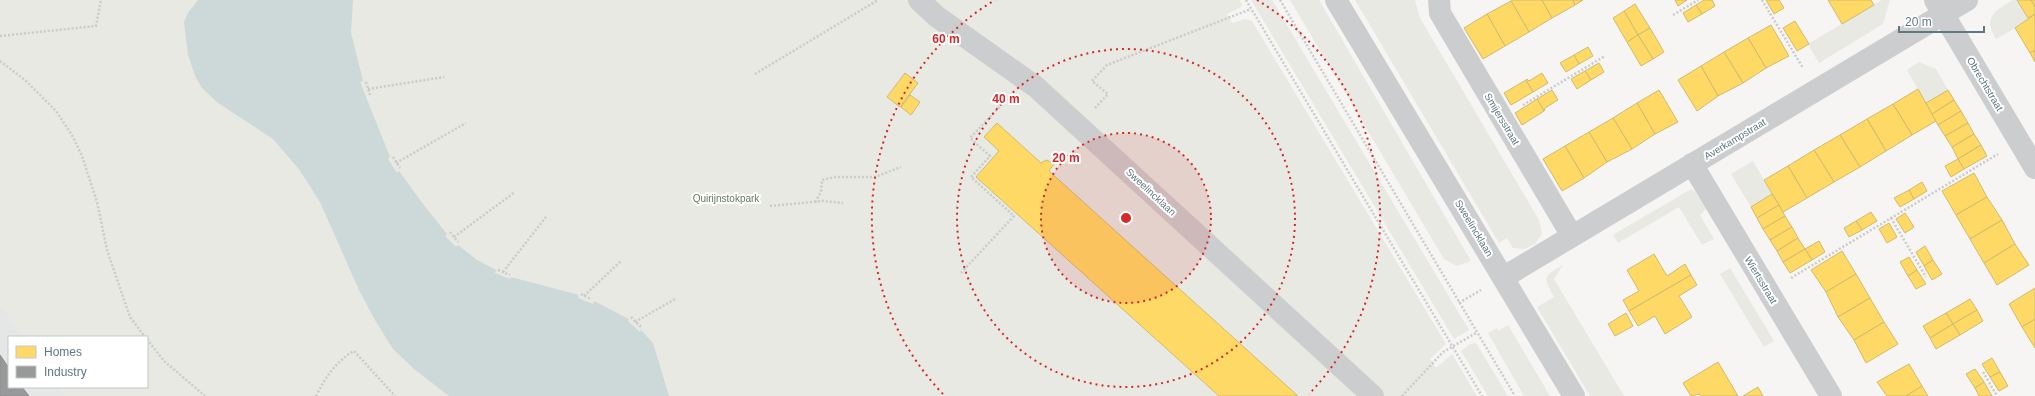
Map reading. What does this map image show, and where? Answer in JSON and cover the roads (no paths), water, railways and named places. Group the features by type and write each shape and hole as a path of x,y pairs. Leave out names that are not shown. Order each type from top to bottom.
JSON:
{"street":[{"name":"Sweelincklaan","path":"919,0 936,16 1026,79 1373,396"},
{"name":"Sweelincklaan","path":"1336,0 1504,277 1574,396"},
{"name":"Smijersstraat","path":"1439,0 1440,13 1572,236"},
{"name":"Averkampstraat","path":"1504,277 1816,90 1939,7 1967,0"},
{"name":"Obrechtstraat","path":"1939,7 2035,168"},
{"name":"Wiertsstraat","path":"1692,164 1831,396"}],"park label":[{"name":"Quirijnstokpark","path":"726,198"}]}
